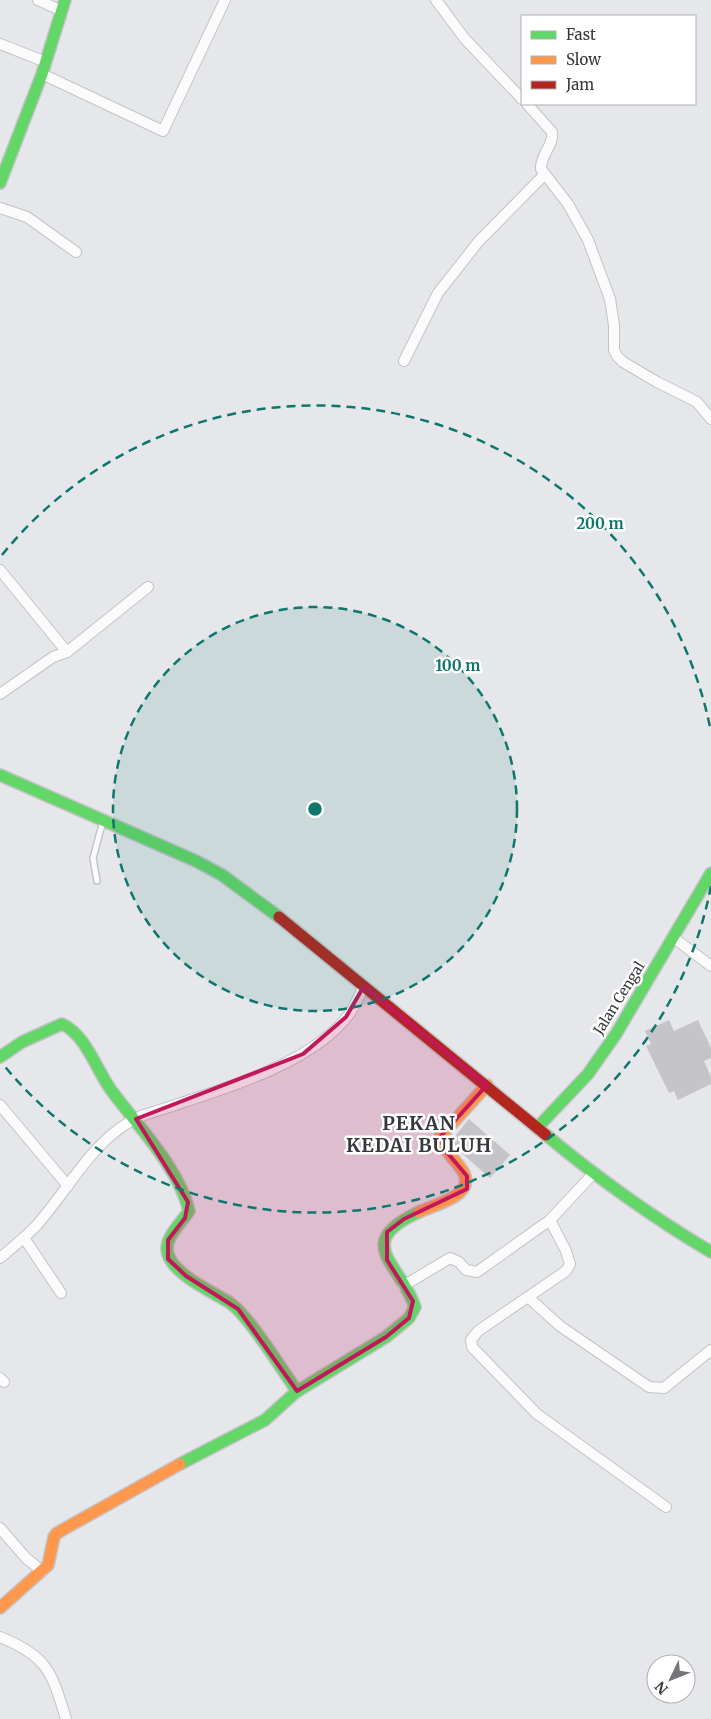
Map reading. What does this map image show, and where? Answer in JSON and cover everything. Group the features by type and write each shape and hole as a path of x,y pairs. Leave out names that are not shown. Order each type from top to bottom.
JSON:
{"street":[{"path":"0,183 42,74 63,6 38,0"},
{"path":"42,74 162,131 224,0"},
{"path":"436,0 465,39 521,98"},
{"path":"0,44 46,62"},
{"path":"528,105 552,132 553,138 540,164 544,175 568,204 588,240 610,299 614,325 614,350 623,362 696,402 711,419"},
{"path":"404,361 438,294 478,241 544,175"},
{"path":"0,208 27,217 76,252"},
{"path":"0,570 67,652"},
{"path":"0,694 53,657 67,652 148,587"},
{"path":"0,774 222,875 263,904 487,1085 593,1174 657,1220 711,1252"},
{"name":"Jalan Cengal","path":"537,1128 588,1074 616,1034 711,873"},
{"path":"674,938 711,966"},
{"path":"0,1258 24,1238 110,1135 136,1119 240,1082 303,1054 346,1017 364,986"},
{"path":"0,1056 12,1047 55,1027 67,1025 73,1029 111,1090 136,1119 186,1194 189,1211 168,1240 166,1251 168,1259 186,1276 238,1309 297,1392"},
{"path":"0,1608 42,1571 50,1559 52,1543 57,1533 168,1470 257,1425 297,1392 386,1337 409,1318 414,1307 413,1301 387,1260 384,1241 387,1232 404,1219 460,1194 467,1189 469,1183 468,1176 445,1150 440,1137 487,1085"},
{"path":"0,1105 68,1186"},
{"path":"403,1286 450,1258 458,1262 466,1270 476,1272 550,1220 593,1174"},
{"path":"550,1220 566,1251 570,1264 566,1271 478,1331 471,1340 472,1347 537,1414 666,1507"},
{"path":"24,1238 61,1293"},
{"path":"529,1298 560,1326 649,1387 664,1388 711,1350"},
{"path":"0,1528 26,1558 42,1571"},
{"path":"0,1637 25,1649 46,1666 53,1676 66,1719"}],"lane":[{"path":"97,882 93,858 103,821"}],"highlighted area":[{"path":"364,986 487,1085 440,1137 445,1150 467,1176 467,1189 404,1219 387,1232 387,1260 413,1301 409,1318 386,1337 297,1391 238,1309 186,1276 168,1259 168,1240 185,1218 188,1202 136,1119 303,1054 346,1017"}],"building":[{"path":"669,1020 674,1031 698,1020 711,1048 711,1058 704,1061 711,1077 711,1084 678,1100 674,1091 669,1093 646,1046 651,1044 645,1031"},
{"path":"469,1119 510,1155 490,1178 458,1150 451,1141"}],"traffic: fast":[{"path":"0,183 42,74 65,0"},
{"path":"0,775 196,861 222,875 279,917"},
{"path":"537,1128 588,1074 616,1034 711,873"},
{"path":"0,1057 22,1042 62,1024 78,1036 111,1090 167,1163 184,1195 189,1211 169,1240 167,1250 170,1258 183,1274 238,1310 256,1331 297,1391"},
{"path":"546,1135 626,1197 711,1252"},
{"path":"180,1464 265,1420 296,1392 386,1337 409,1318 415,1307 386,1255 384,1244 388,1234 399,1223 419,1212"}],"traffic: slow":[{"path":"419,1212 446,1201 462,1191 465,1184 465,1176 440,1137 487,1085"},
{"path":"0,1608 48,1565 54,1537 57,1533 180,1464"}],"traffic: jam":[{"path":"279,917 546,1135"}],"district":[{"name":"PEKAN KEDAI BULUH","path":"419,1134"}]}
